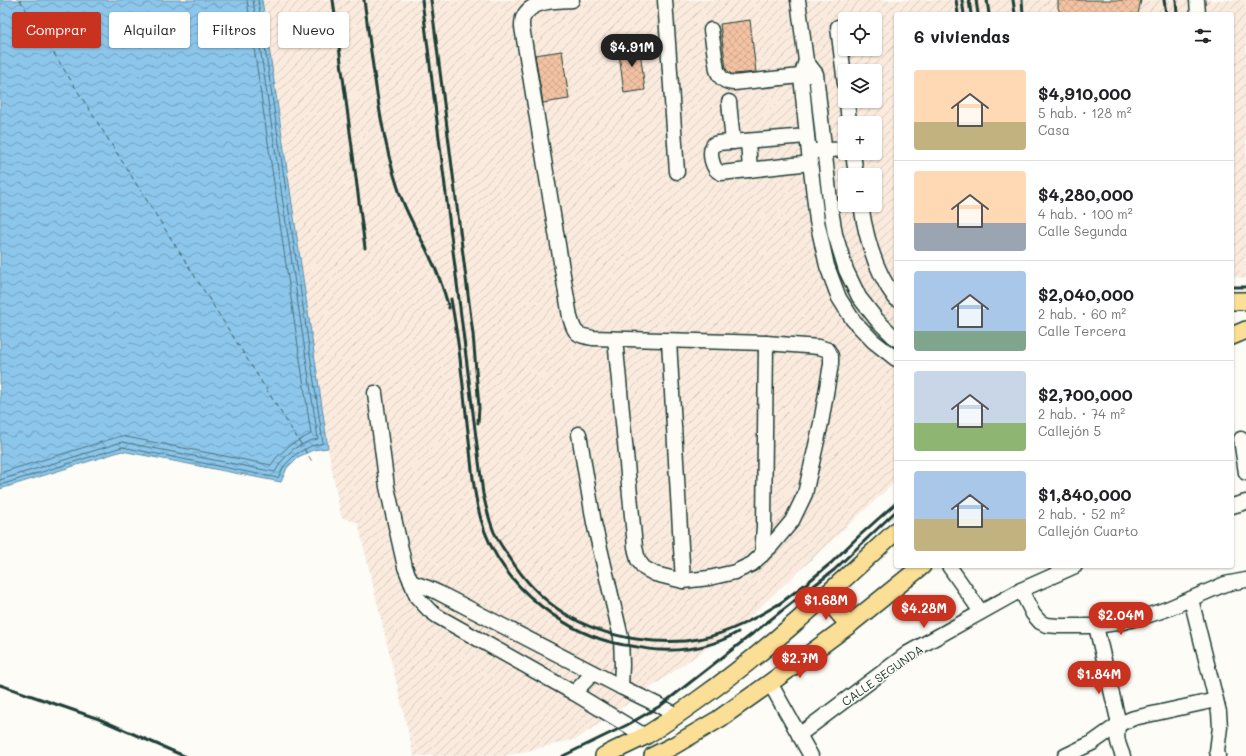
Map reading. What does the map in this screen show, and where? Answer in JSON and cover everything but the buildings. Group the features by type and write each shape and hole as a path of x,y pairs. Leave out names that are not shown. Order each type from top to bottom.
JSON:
{"main road":[{"path":"1234,302 1246,301"},
{"path":"1234,335 1246,330"},
{"path":"604,756 645,736 717,687 763,651 894,534"},
{"path":"653,756 720,719 770,684 849,625 920,568"},
{"path":"825,597 849,625"}],"street":[{"path":"572,0 539,4 529,10 523,18 522,27 570,317 574,330 582,336 593,338 819,347 828,350 831,356 821,423 805,494 792,521 772,546 752,564 736,572 708,578 683,581 655,574 644,568 638,560 634,539 615,339"},
{"path":"665,0 676,172"},
{"path":"798,0 806,61 801,76 816,210 823,250 839,298 853,320 873,341 894,357"},
{"path":"1197,0 1198,12"},
{"path":"711,30 717,70 722,80 734,83 816,74"},
{"path":"806,61 816,74 833,223 846,270 859,297 877,320 894,337"},
{"path":"729,102 733,142"},
{"path":"807,136 714,144 711,152 715,168 717,172 721,173 750,170 810,158 825,150 838,149"},
{"path":"748,141 750,170"},
{"path":"862,212 864,228 874,261 888,289 894,296"},
{"path":"669,341 683,581"},
{"path":"762,555 764,526 766,344"},
{"path":"374,392 387,487 401,550 417,597 429,610 574,693 645,736"},
{"path":"579,434 594,523 621,637 621,687"},
{"path":"1240,439 1246,473"},
{"path":"1234,505 1246,502"},
{"path":"950,568 981,612"},
{"name":"CALLE SEGUNDA","path":"799,735 908,653 1021,590 1070,568"},
{"path":"1021,590 1033,614 1040,622 1046,625 1096,626 1123,622 1148,615 1191,599 1225,584 1246,580"},
{"path":"411,582 439,593 660,706 676,716"},
{"path":"429,610 439,593"},
{"path":"1191,599 1216,700 1219,720 1218,756"},
{"path":"1096,626 1119,724 1116,731 1116,737 1123,756"},
{"path":"498,650 513,631"},
{"path":"574,693 593,673"},
{"path":"770,684 811,756"},
{"path":"1065,756 1092,743 1119,724 1146,715 1216,700"}],"shaded area":[{"path":"262,0 1246,0 1246,279 1234,276 1234,12 894,12 894,483 743,623 577,739 506,756 414,756 358,523 341,517 328,448 269,48 270,12 264,12"}],"water":[{"path":"0,0 262,0 264,12 198,12 198,48 269,48 328,448 313,450 298,457 287,468 281,482 122,451 0,489"}],"ferry route":[{"path":"20,0 313,463"}],"railway":[{"path":"333,0 365,248"},
{"path":"364,0 377,97 392,168 402,200 436,269 449,308"},
{"path":"422,0 483,494 486,509 499,542 534,589 548,602 580,622 616,635 636,639 675,642 699,639 732,629 782,602"},
{"path":"431,0 473,334 479,407 478,423"},
{"path":"956,0 958,12"},
{"path":"962,0 964,12"},
{"path":"969,0 971,12"},
{"path":"976,0 978,12"},
{"path":"987,0 989,12"},
{"path":"1013,0 1015,12"},
{"path":"1022,0 1023,12"},
{"path":"1164,0 1166,12"},
{"path":"1176,0 1177,12"},
{"path":"1234,287 1246,287"},
{"path":"451,299 459,351 472,474 478,509 485,532 495,553 507,572 523,590 560,620 602,640 651,649 680,650 700,647 720,641 738,632"},
{"path":"778,605 831,563 894,505"},
{"path":"563,756 627,725 660,706 834,570 894,513"},
{"path":"0,685 99,719 184,756"}]}
